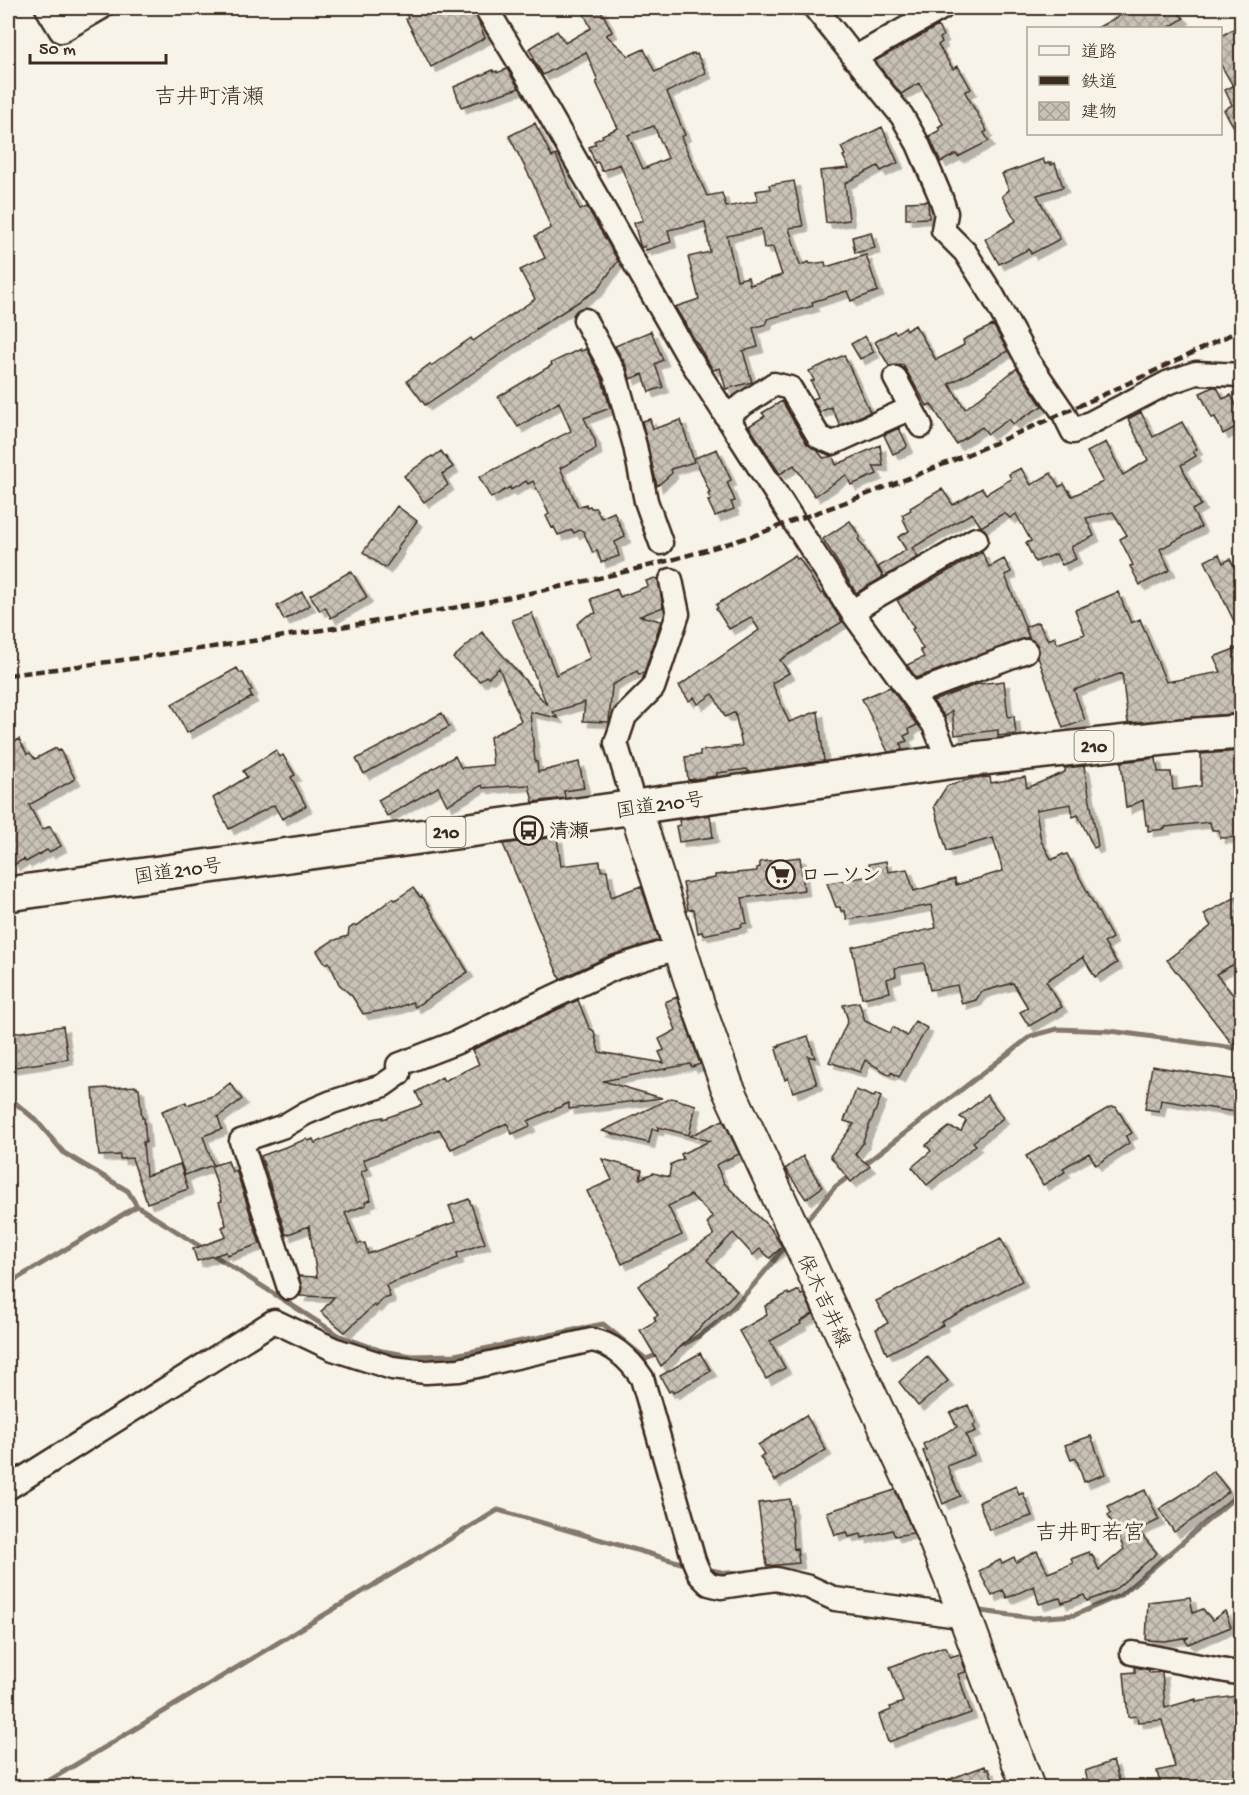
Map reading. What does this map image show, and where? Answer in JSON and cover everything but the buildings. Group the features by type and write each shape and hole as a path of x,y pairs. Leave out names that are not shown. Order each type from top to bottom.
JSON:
{"highway":[{"name":"国道210号","path":"8,894 946,762 1183,736 1242,732"}],"main road":[{"name":"保木吉井線","path":"635,807 727,1086 914,1489 961,1605 1028,1788"}],"street":[{"path":"48,8 62,31 101,8"},
{"path":"486,8 675,334 726,416 852,612 934,725 945,752 946,762"},
{"path":"815,8 887,97 913,135 942,198 946,213 943,230 965,252 993,296 1028,361 1063,412 1073,432 1167,383 1196,373 1242,375"},
{"path":"854,58 942,8"},
{"path":"585,320 615,374 635,446 646,501 661,543"},
{"path":"726,416 774,384 790,388 819,437 833,443 916,417 895,378"},
{"path":"852,612 976,539"},
{"path":"635,807 616,743 625,716 653,688 671,635 678,614 671,580"},
{"path":"912,694 1026,651"},
{"path":"289,1288 241,1141 284,1126 332,1102 382,1086 399,1074 398,1065 455,1043 615,968 680,947"},
{"path":"8,1488 274,1321 333,1349 392,1368 426,1372 459,1370 592,1340 605,1342 632,1364 642,1378 697,1568 709,1584 721,1587 776,1580 809,1587 835,1599 961,1605"},
{"path":"1132,1653 1242,1674"}],"waterway":[{"path":"861,1167 1031,1036 1057,1029 1110,1031 1242,1049"},
{"path":"8,1097 36,1120 64,1153 128,1191 137,1206"},
{"path":"802,1226 835,1187 852,1174"},
{"path":"8,1284 137,1206 340,1336 382,1351 412,1356 455,1355 603,1324 646,1359 659,1354"},
{"path":"679,1346 711,1328 725,1315 753,1286 789,1242"},
{"path":"974,1610 1033,1618 1075,1615 1121,1595 1242,1491"},
{"path":"37,1788 498,1510 688,1565"},
{"path":"706,1569 726,1573 750,1572"}],"railway":[{"path":"8,675 204,648 431,612 593,579 699,552 764,532 969,454 1134,381 1242,329"}],"place":[{"name":"清瀬","path":"528,830"},
{"name":"ローソン","path":"780,874"}],"district":[{"name":"吉井町清瀬","path":"209,95"},
{"name":"吉井町若宮","path":"1090,1531"}]}
